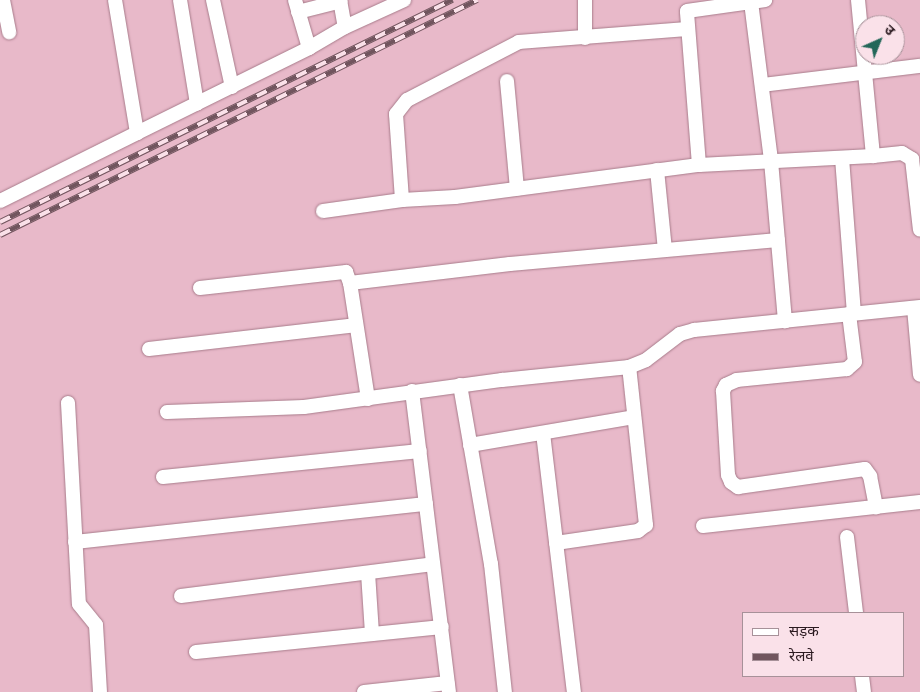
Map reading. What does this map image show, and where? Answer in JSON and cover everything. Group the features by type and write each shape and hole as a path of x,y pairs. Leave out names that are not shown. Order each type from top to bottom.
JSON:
{"street":[{"path":"115,0 137,133"},
{"path":"180,0 197,104"},
{"path":"213,0 232,87"},
{"path":"0,202 309,48 345,27 404,0"},
{"path":"585,0 585,38"},
{"path":"858,0 872,156"},
{"path":"309,48 297,6 341,1 345,27"},
{"path":"699,165 687,29 688,9 758,1 762,85 771,161 785,321"},
{"path":"3,8 9,32"},
{"path":"402,200 396,114 403,103 519,42 687,29"},
{"path":"762,85 865,71 920,66"},
{"path":"508,81 517,189"},
{"path":"323,211 402,200 517,189 699,165 902,153 912,159 920,230"},
{"path":"842,158 855,362 847,369 737,380 726,386 723,391 728,474 731,482 738,487 865,469 870,476 876,507"},
{"path":"658,170 665,250"},
{"path":"350,283 510,264 778,240"},
{"path":"200,288 346,272 350,283 355,325 368,398"},
{"path":"167,412 304,407 460,385 629,367 646,360 680,334 694,330 917,307 920,375"},
{"path":"149,349 355,325"},
{"path":"556,543 638,531 646,525 629,367"},
{"path":"460,385 490,564 505,692"},
{"path":"364,692 449,687 412,391"},
{"path":"68,403 79,604 96,626 100,692"},
{"path":"470,445 634,417"},
{"path":"543,433 574,692"},
{"path":"163,477 420,451"},
{"path":"702,526 920,502"},
{"path":"76,542 426,504"},
{"path":"847,538 856,612"},
{"path":"182,596 434,564"},
{"path":"368,573 372,634"},
{"path":"196,652 442,627"},
{"path":"862,677 864,692"}],"railway":[{"path":"0,222 452,0"},
{"path":"0,235 477,0"}]}
